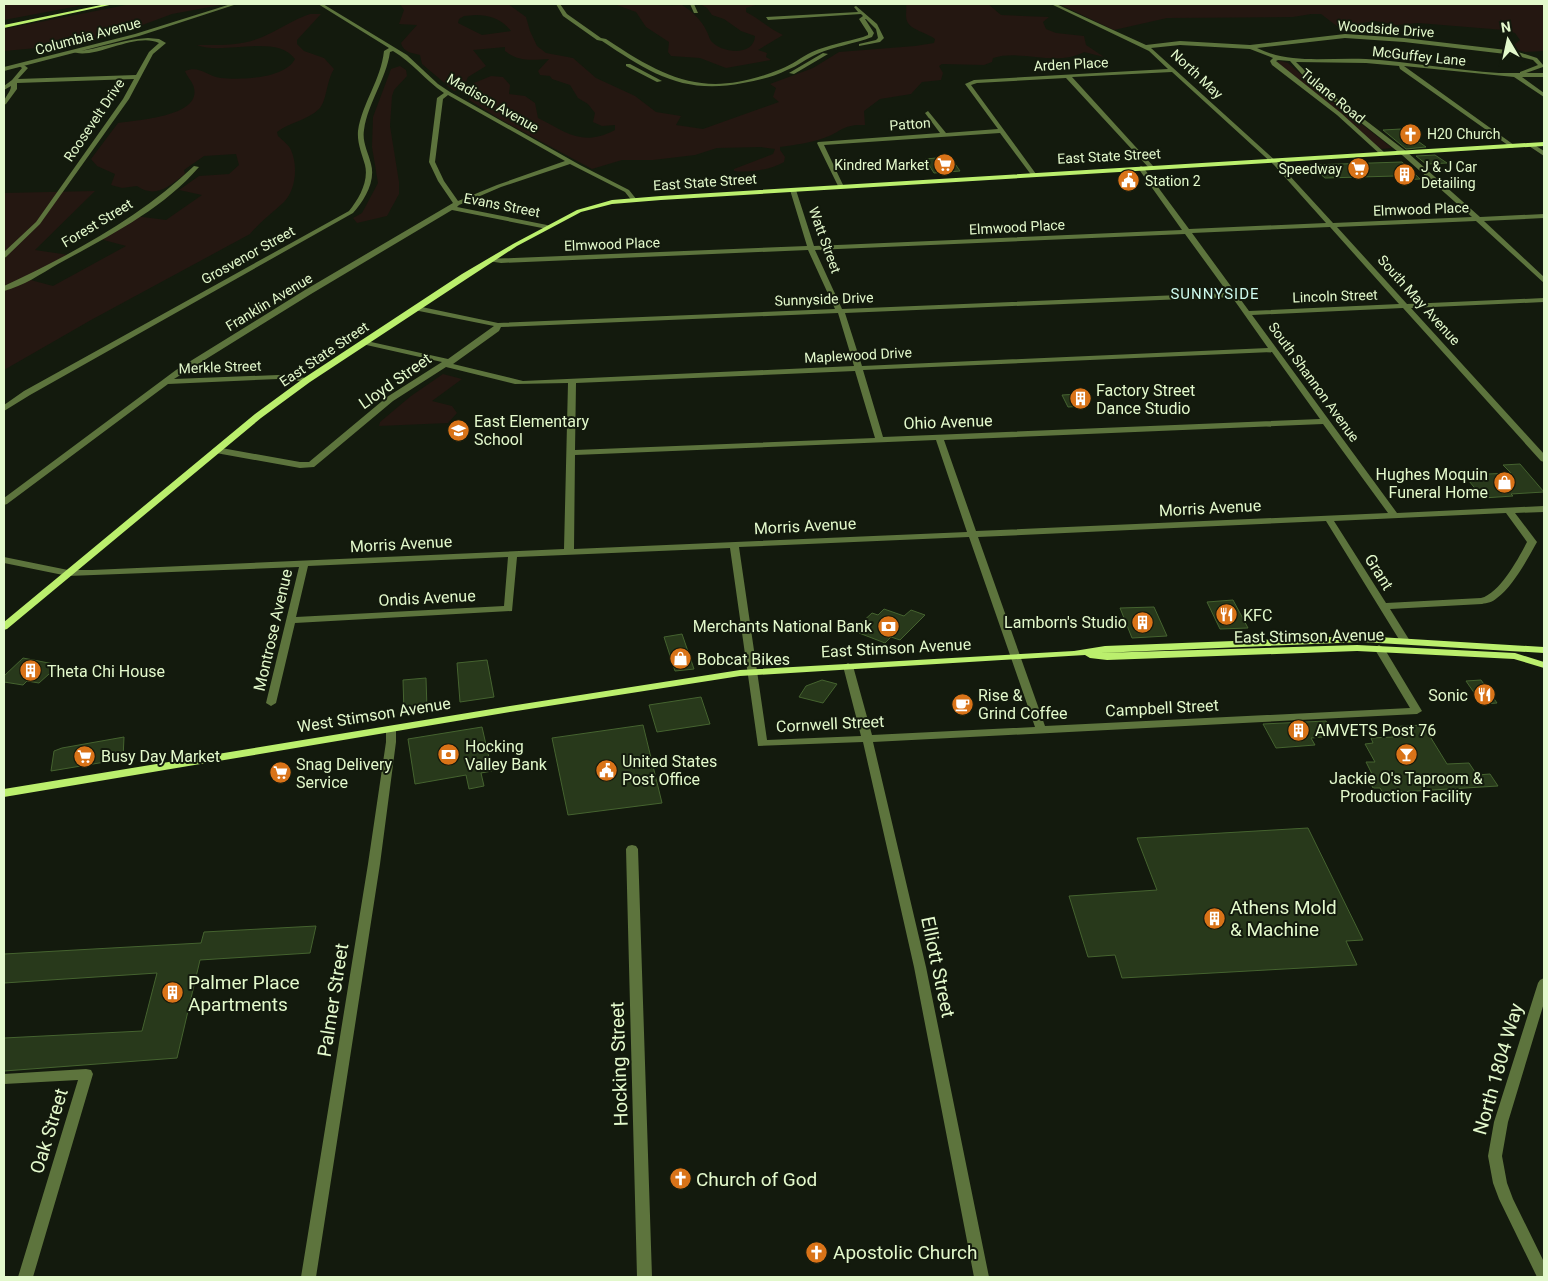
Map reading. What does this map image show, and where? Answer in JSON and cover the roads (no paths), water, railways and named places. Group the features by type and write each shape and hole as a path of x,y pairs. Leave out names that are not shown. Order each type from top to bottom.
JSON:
{"main road":[{"path":"4,27 112,4"},
{"name":"East State Street","path":"4,627 216,450 308,380 490,260 547,227 589,207 634,200 1544,144"},
{"name":"East Stimson Avenue","path":"1074,654 1105,649 1362,639 1544,650"},
{"name":"East Stimson Avenue","path":"751,672 1016,656 1074,654 1107,657 1332,648 1379,648 1515,656 1544,665"},
{"name":"West Stimson Avenue","path":"4,793 751,672"}],"street":[{"name":"Columbia Avenue","path":"4,69 137,35 235,4"},
{"name":"Madison Avenue","path":"320,4 405,56 436,85 448,93 570,162 627,191 634,200"},
{"path":"558,4 565,15 598,39 604,40 654,72 692,85 718,86 781,71 813,53 870,36 871,33 862,19 863,15 856,7"},
{"path":"692,4 696,12"},
{"name":"North May","path":"1053,4 1146,47 1272,160"},
{"path":"598,39 597,41 619,59 647,77 675,86 702,90 727,89 784,76 807,66 828,53 878,41 881,38 881,34 870,18 863,15 768,18"},
{"name":"Woodside Drive","path":"1146,47 1180,43 1250,47 1336,36 1390,38 1515,53 1535,60 1540,65 1522,74"},
{"name":"Roosevelt Drive","path":"4,256 38,223 91,146 117,113 151,53 162,44 162,41 141,40 83,52 74,51"},
{"name":"McGuffey Lane","path":"1250,47 1277,58 1292,60 1362,61 1453,71 1544,74"},
{"name":"Grosvenor Street","path":"4,409 27,393 352,212 357,205 368,178 369,170 362,143 362,128 387,65 387,51 392,48"},
{"name":"Tulane Road","path":"1277,58 1273,61 1274,64 1338,114 1383,154"},
{"name":"Tulane Road","path":"1292,60 1295,65 1320,87 1403,153 1544,281"},
{"path":"4,88 14,81 25,68 21,65"},
{"path":"1401,65 1407,72 1512,146"},
{"name":"Arden Place","path":"1002,131 968,86 970,83 1173,70"},
{"path":"1514,74 1544,95"},
{"path":"1068,76 1152,168"},
{"path":"14,81 138,77"},
{"path":"4,103 14,89 14,81"},
{"path":"448,93 440,98 432,162 455,206"},
{"path":"928,113 944,134"},
{"path":"1002,131 1034,175"},
{"name":"Patton","path":"841,187 820,143 1002,131"},
{"path":"1531,145 1544,154"},
{"name":"South May Avenue","path":"1272,160 1544,459"},
{"name":"Franklin Avenue","path":"4,502 164,382 308,292 455,206 499,186 570,162"},
{"name":"Forest Street","path":"4,289 42,271 120,226 172,191 196,166"},
{"name":"South Shannon Avenue","path":"1141,168 1248,312 1394,515"},
{"name":"Watt Street","path":"793,190 812,249 840,311 880,440"},
{"name":"Evans Street","path":"455,206 547,227"},
{"name":"Elmwood Place","path":"490,260 812,249 1186,230 1544,216"},
{"name":"Sunnyside Drive","path":"417,308 498,325 1234,295"},
{"name":"Lincoln Street","path":"1248,312 1544,300"},
{"name":"Lloyd Street","path":"216,450 300,465 311,465 390,399 447,363 498,325"},
{"name":"Maplewood Drive","path":"365,342 515,382 1274,350"},
{"name":"Merkle Street","path":"164,382 278,377 308,380"},
{"path":"569,552 572,380"},
{"name":"Ohio Avenue","path":"571,453 1326,421"},
{"path":"939,437 1041,730"},
{"name":"Morris Avenue","path":"4,560 68,573 1544,508"},
{"path":"1383,606 1482,601 1492,598 1524,557 1532,542 1508,510"},
{"name":"Grant","path":"1328,518 1405,641"},
{"name":"Cornwell Street","path":"734,544 762,744 1041,730"},
{"name":"Ondis Avenue","path":"291,620 509,609 513,554"},
{"name":"Montrose Avenue","path":"272,703 304,564"},
{"name":"Campbell Street","path":"1041,730 1417,711 1379,648"},
{"name":"Elliott Street","path":"848,666 920,967 981,1277"},
{"name":"Palmer Street","path":"308,1277 374,864 391,742 391,729"},
{"name":"Hocking Street","path":"632,849 645,1277"},
{"name":"North 1804 Way","path":"1544,983 1501,1122 1495,1156 1500,1183 1506,1199 1544,1277"},
{"name":"Oak Street","path":"4,1079 86,1074 25,1277"}],"place":[{"name":"H20 Church","path":"1411,134"},
{"name":"Kindred Market","path":"945,165"},
{"name":"Speedway","path":"1358,169"},
{"name":"J & J Car Detailing","path":"1405,175"},
{"name":"Station 2","path":"1129,181"},
{"name":"Factory Street Dance Studio","path":"1080,399"},
{"name":"East Elementary School","path":"458,430"},
{"name":"Hughes Moquin Funeral Home","path":"1504,483"},
{"name":"KFC","path":"1227,615"},
{"name":"Lamborn's Studio","path":"1143,622"},
{"name":"Merchants National Bank","path":"888,626"},
{"name":"Bobcat Bikes","path":"681,659"},
{"name":"Theta Chi House","path":"31,671"},
{"name":"Sonic","path":"1484,695"},
{"name":"Rise & Grind Coffee","path":"962,704"},
{"name":"AMVETS Post 76","path":"1299,730"},
{"name":"Jackie O's Taproom & Production Facility","path":"1406,754"},
{"name":"Hocking Valley Bank","path":"449,755"},
{"name":"Busy Day Market","path":"85,756"},
{"name":"United States Post Office","path":"606,770"},
{"name":"Snag Delivery Service","path":"280,773"},
{"name":"Athens Mold & Machine","path":"1214,918"},
{"name":"Palmer Place Apartments","path":"172,993"},
{"name":"Church of God","path":"680,1179"},
{"name":"Apostolic Church","path":"817,1252"}],"district":[{"name":"SUNNYSIDE","path":"1215,294"}]}
